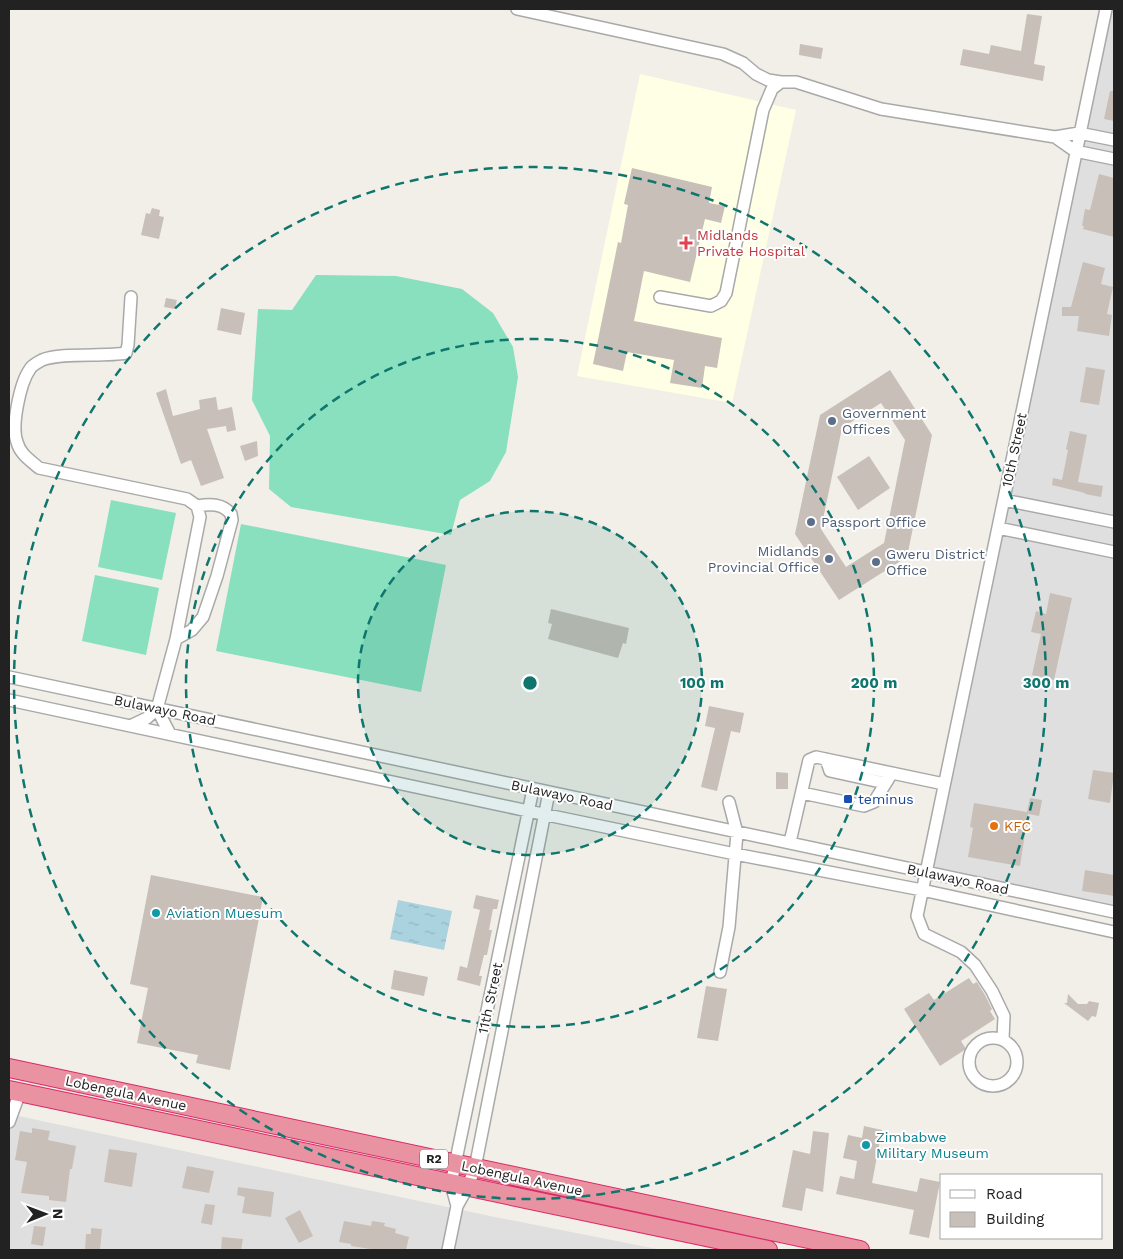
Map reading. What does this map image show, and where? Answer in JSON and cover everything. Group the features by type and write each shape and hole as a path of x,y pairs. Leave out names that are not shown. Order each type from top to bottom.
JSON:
{"highway":[{"name":"Lobengula Avenue","path":"9,1068 848,1249"},
{"name":"Lobengula Avenue","path":"14,1091 768,1250"}],"street":[{"path":"518,9 723,54 742,63 756,74 768,80 796,82 881,108 1055,137 1079,133 1114,140"},
{"name":"10th Street","path":"1003,1039 1004,1016 992,991 975,965 961,952 924,934 918,916 925,872 1106,9"},
{"path":"660,297 711,306 721,301 726,293 763,110 772,89 781,82"},
{"path":"1055,137 1075,151 1114,159"},
{"path":"130,726 147,718 157,708 176,639 200,517 197,506 187,499 39,468 22,454 16,441 16,418 20,390 31,367 43,359 126,353 131,297"},
{"path":"1004,500 1114,522"},
{"path":"176,639 192,630 203,617 217,576 232,520 231,514 222,506 209,504 197,506"},
{"path":"998,528 1114,552"},
{"name":"Bulawayo Road","path":"9,677 1114,912"},
{"name":"Bulawayo Road","path":"9,700 528,811 922,890 1114,932"},
{"path":"157,708 170,734"},
{"path":"790,842 809,760 816,757 944,784"},
{"path":"826,759 830,771 885,783"},
{"path":"802,792 864,806 874,802 892,772"},
{"name":"11th Street","path":"448,1250 459,1186 455,1164 532,788"},
{"name":"11th Street","path":"457,1206 459,1186 475,1168 549,792"},
{"path":"720,972 729,927 738,832 729,802"},
{"path":"986,1038 1003,1039 1016,1051 1017,1068 1008,1082 991,1087 975,1080 968,1065 972,1048 986,1038"},
{"path":"9,1122 14,1091"}],"shaded area":[{"path":"1109,9 1114,9 1114,907 929,866"},
{"name":"Midlands Private Hospital","path":"640,74 796,110 732,403 577,376"},
{"path":"9,1114 490,1216 662,1250 9,1250"}],"green space":[{"path":"316,275 396,276 462,289 493,313 513,347 518,377 506,452 490,481 460,500 451,535 291,507 269,489 270,436 252,400 258,309 292,310"},
{"path":"111,500 176,513 162,580 98,567"},
{"path":"241,524 446,565 421,692 216,651"},
{"path":"95,575 159,588 146,655 82,641"}],"water":[{"path":"398,900 452,911 444,950 390,939"}],"building":[{"path":"1027,14 1042,16 1034,64 1045,66 1043,81 960,65 963,49 989,54 991,45 1021,51"},
{"path":"800,44 823,48 821,59 799,55"},
{"path":"1110,91 1114,91 1114,121 1104,119"},
{"path":"632,168 712,187 709,203 725,206 721,223 705,219 690,282 644,271 634,321 722,338 717,368 705,366 702,388 670,383 674,360 627,352 623,371 593,364 618,242 621,243 628,205 624,204"},
{"path":"1099,174 1114,178 1114,237 1083,229 1084,226 1082,226 1085,209 1090,210"},
{"path":"152,208 160,210 159,216 164,217 159,239 141,235 146,213 150,214"},
{"path":"1083,262 1105,268 1101,284 1113,287 1107,314 1112,315 1109,336 1077,331 1079,316 1062,316 1062,307 1071,307"},
{"path":"166,298 177,300 175,309 164,307"},
{"path":"221,308 245,313 241,335 217,330"},
{"path":"1086,367 1105,370 1099,405 1080,402"},
{"path":"890,370 932,435 907,557 839,600 795,534 820,415","holes":["881,403 905,440 884,543 846,567 821,529 842,428"]},
{"path":"166,389 173,416 200,409 199,400 216,397 218,410 232,407 236,430 227,432 226,426 207,429 224,478 201,486 191,460 181,464 156,393"},
{"path":"1070,431 1087,435 1078,482 1103,486 1101,497 1052,485 1053,478 1062,480"},
{"path":"257,441 258,456 245,461 240,446"},
{"path":"869,456 890,488 858,510 837,477"},
{"path":"1050,593 1072,598 1054,680 1032,675 1041,634 1031,632 1036,611 1046,614"},
{"path":"551,609 629,628 626,644 623,643 618,658 548,639 552,624 548,623"},
{"path":"709,706 744,713 740,733 731,731 717,791 701,787 715,728 705,726"},
{"path":"1093,770 1114,773 1110,803 1088,799"},
{"path":"776,772 788,773 788,789 776,789"},
{"path":"1030,798 1042,800 1039,816 1028,814 1020,866 968,857 973,828 970,827 974,803 1027,812"},
{"path":"1085,870 1114,875 1114,896 1082,891"},
{"path":"151,875 263,897 230,1070 196,1063 198,1055 137,1043 148,988 130,984"},
{"path":"476,895 499,900 497,909 493,909 489,930 492,930 487,955 484,955 479,976 482,976 480,986 457,980 460,966 467,968 480,910 473,908"},
{"path":"394,970 428,977 424,996 391,989"},
{"path":"969,978 973,984 977,982 992,1009 990,1011 995,1019 961,1041 966,1049 940,1066 904,1009 929,993 934,1000"},
{"path":"706,986 727,989 718,1041 697,1038"},
{"path":"1068,994 1078,1004 1087,1004 1089,1001 1099,1003 1096,1017 1092,1016 1088,1021 1064,1003 1067,1003"},
{"path":"864,1126 882,1130 872,1183 917,1192 920,1178 940,1182 929,1238 909,1234 914,1210 836,1194 840,1176 854,1179 857,1161 843,1158 848,1135 862,1138"},
{"path":"32,1128 50,1131 48,1140 76,1146 72,1169 70,1169 66,1202 49,1200 49,1196 21,1193 27,1162 15,1160 20,1131 32,1133"},
{"path":"813,1131 829,1133 823,1192 806,1188 802,1211 782,1207 793,1150 810,1154"},
{"path":"109,1149 137,1153 132,1187 104,1182"},
{"path":"187,1166 214,1171 209,1193 182,1188"},
{"path":"238,1187 274,1192 271,1217 242,1213 245,1197 237,1195"},
{"path":"205,1204 215,1205 212,1225 201,1223"},
{"path":"300,1210 313,1236 299,1243 285,1218"},
{"path":"344,1221 371,1226 372,1221 385,1223 384,1226 396,1229 395,1233 409,1237 406,1250 377,1250 339,1242"},
{"path":"34,1226 46,1227 43,1246 31,1244"},
{"path":"91,1228 102,1229 100,1250 85,1250 86,1234 91,1234"},
{"path":"222,1237 243,1239 241,1250 221,1250"}],"place":[{"name":"Midlands Private Hospital","path":"686,243"},
{"name":"Government Offices","path":"832,421"},
{"name":"Passport Office","path":"811,522"},
{"name":"Midlands Provincial Office","path":"829,559"},
{"name":"Gweru District Office","path":"876,562"},
{"name":"teminus","path":"848,799"},
{"name":"KFC","path":"994,826"},
{"name":"Aviation Muesum","path":"156,913"},
{"name":"Zimbabwe Military Museum","path":"866,1145"}]}
